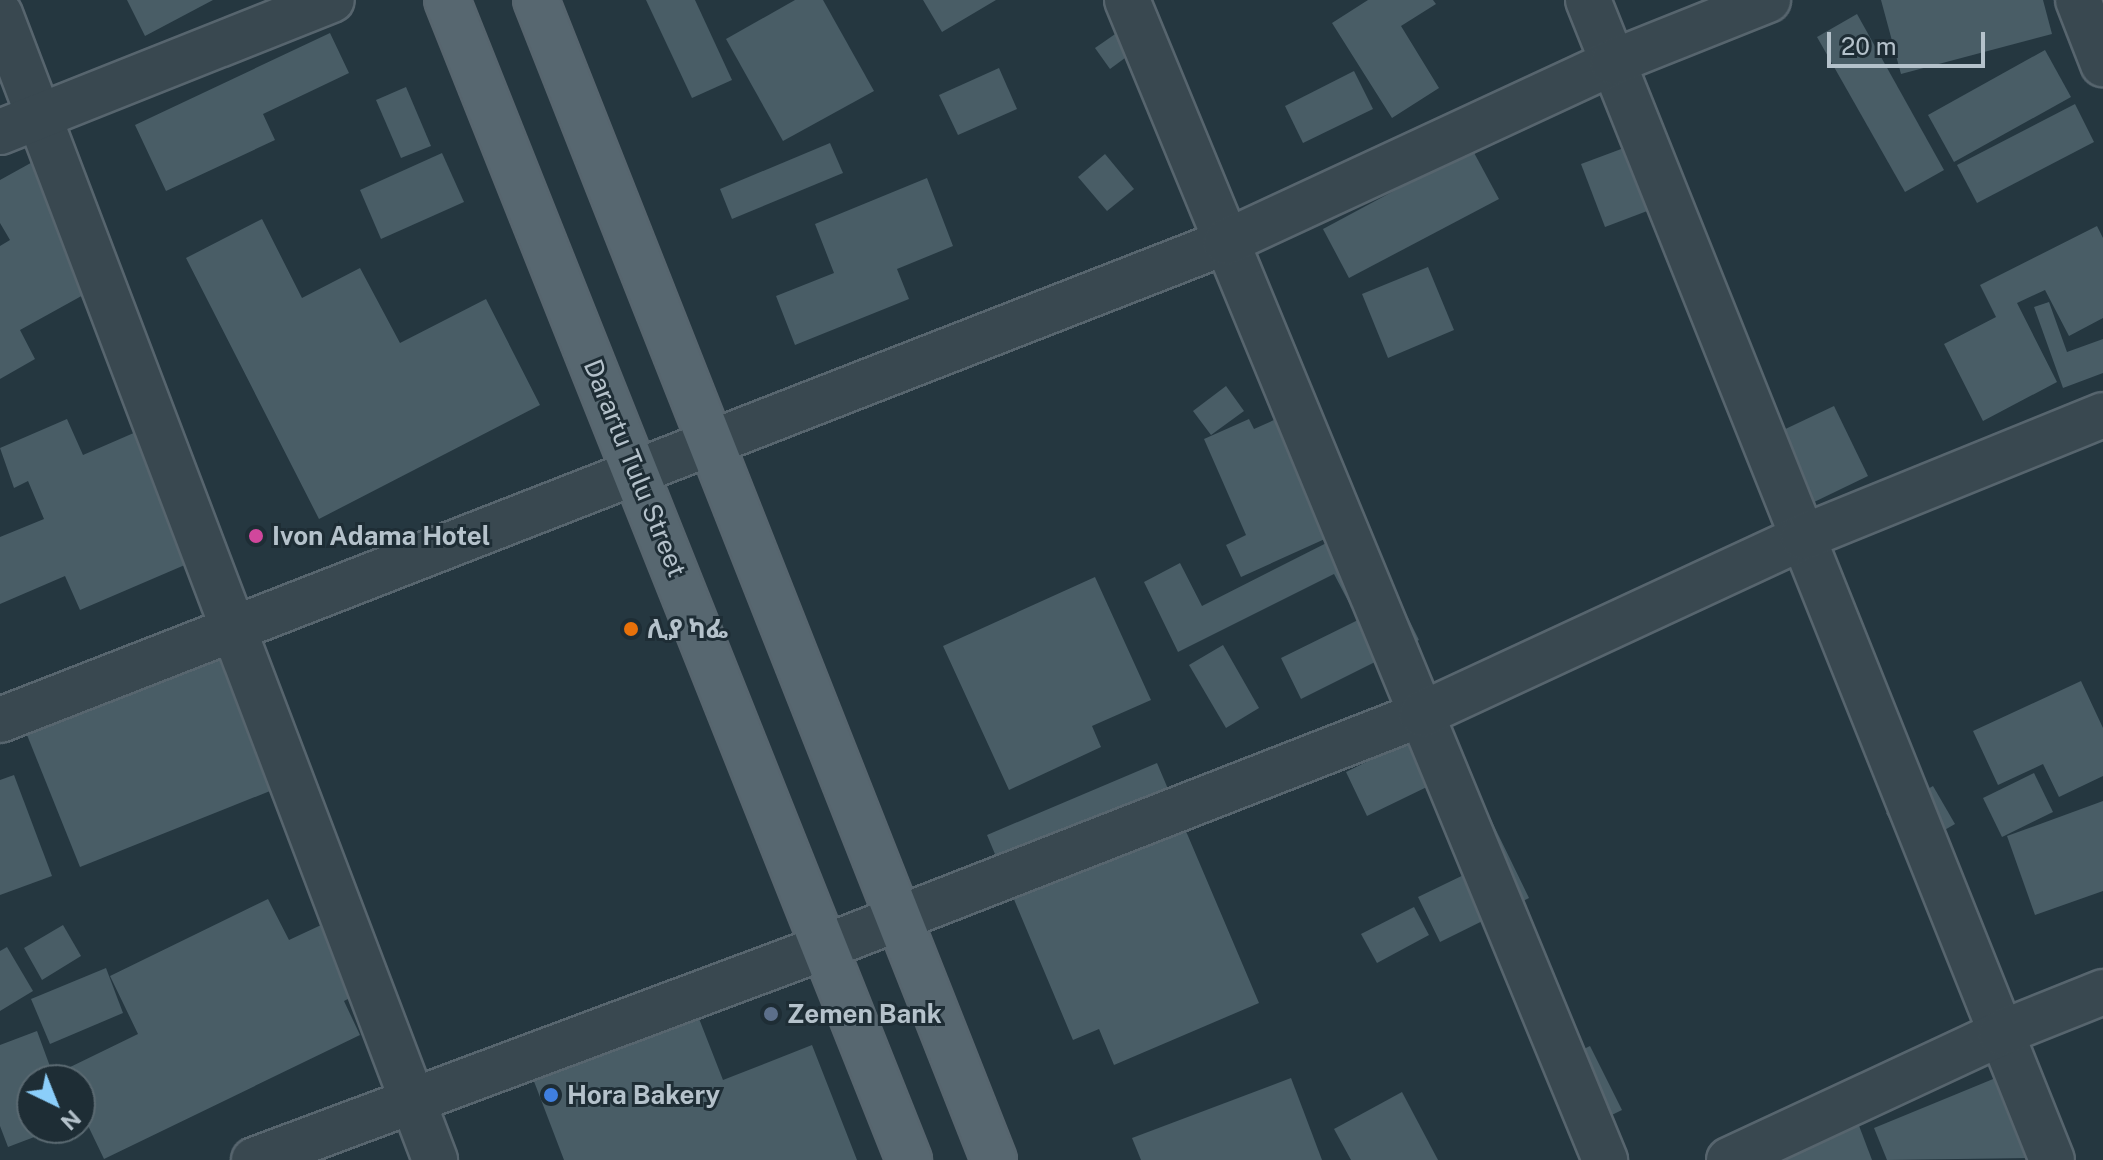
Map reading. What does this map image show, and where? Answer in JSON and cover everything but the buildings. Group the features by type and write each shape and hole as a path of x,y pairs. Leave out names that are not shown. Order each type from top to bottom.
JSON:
{"main road":[{"name":"Darartu Tulu Street","path":"447,0 639,475 909,1160"},
{"path":"536,0 994,1160"}],"street":[{"path":"20,124 332,0"},
{"path":"1127,0 1605,1160"},
{"path":"1588,0 2052,1160"},
{"path":"0,720 711,447 1226,242 1613,62 1768,0"},
{"path":"2078,0 2103,64"},
{"path":"0,14 20,124 233,630 435,1160"},
{"path":"254,1160 825,947 1422,714 1803,537 2103,415"},
{"path":"1729,1160 2001,1033 2103,992"}],"place":[{"name":"Ivon Adama Hotel","path":"256,536"},
{"name":"ሊያ ካፌ","path":"631,629"},
{"name":"Zemen Bank","path":"771,1014"},
{"name":"Hora Bakery","path":"551,1095"}]}
